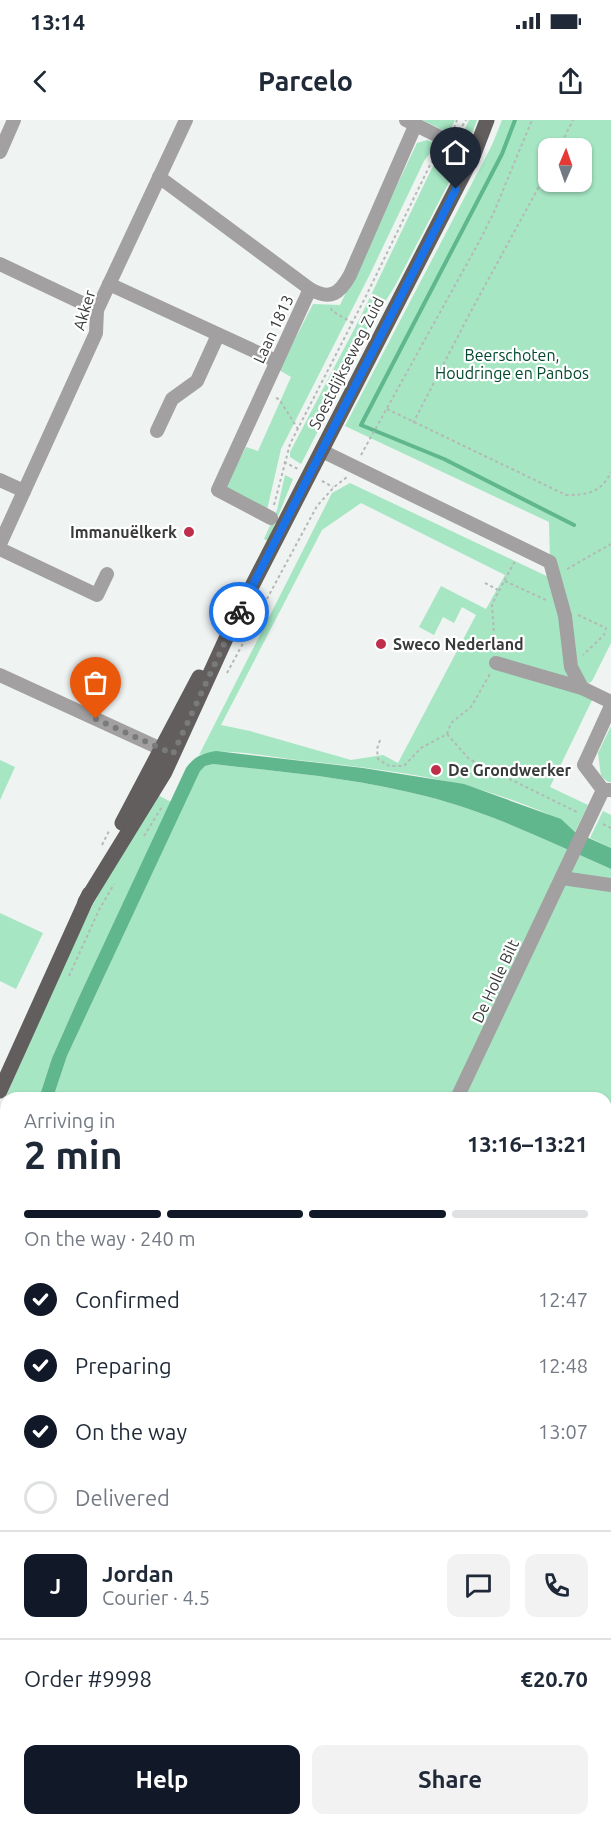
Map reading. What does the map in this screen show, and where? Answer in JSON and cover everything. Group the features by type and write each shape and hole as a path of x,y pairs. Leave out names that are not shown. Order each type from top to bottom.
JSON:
{"main road":[{"name":"Soestdijkseweg Zuid","path":"0,1091 85,902 120,842 155,789 168,752 474,154 487,120"}],"street":[{"path":"0,152 14,120"},
{"name":"Akker","path":"0,546 96,333 98,310 109,284 186,120"},
{"path":"327,295 342,289 350,274 410,123 474,154"},
{"path":"159,177 310,290"},
{"path":"0,264 98,310"},
{"path":"109,284 276,361"},
{"name":"Laan 1813","path":"271,518 218,490 310,290 320,295 327,295"},
{"path":"158,431 172,399 197,381 218,335"},
{"path":"321,451 550,562 563,608 571,667 582,688"},
{"path":"0,480 24,491"},
{"path":"0,546 97,595 107,574"},
{"path":"496,663 582,688 611,704 584,765 607,790 590,818"},
{"path":"0,675 168,752"},
{"name":"De Holle Bilt","path":"461,1092 590,818"},
{"path":"562,878 611,885"}],"path":[{"name":"Soestdijkseweg Zuid","path":"271,518 286,453 430,165 448,141 463,127 466,120"},
{"path":"368,443 489,222 532,120"},
{"path":"564,138 573,120"},
{"path":"413,423 538,188"},
{"path":"327,295 332,311 352,323"},
{"path":"262,392 279,399 298,429"},
{"path":"387,410 566,495 587,495 606,482 611,472"},
{"path":"555,577 611,544"},
{"path":"380,740 377,750 378,759 389,766 404,766 421,748 447,734 451,723 471,707 496,663 492,604 522,549"},
{"path":"505,581 606,628 604,634 571,667"},
{"path":"485,583 500,591"},
{"path":"447,734 469,759 611,828"}],"green space":[{"path":"422,120 455,120 449,133"},
{"path":"469,120 477,120 471,137 459,135 465,129"},
{"name":"Beerschoten, Houdringe en Panbos","path":"502,120 611,120 611,643 592,681 582,688 595,694 550,787 588,805 575,832 557,819 531,807 495,794 437,779 243,753 220,752 199,755 332,493 350,483 555,580 550,562 549,522 345,426 492,145","holes":["361,503 505,575 486,609 441,586 419,627 434,635 443,617 454,623 462,607 476,615 398,763 383,755 351,760 221,725 322,530"]},
{"path":"427,140 437,144 424,161 370,274 281,449 267,510 225,487 246,447 258,451 291,377 279,370 313,304 340,305 417,143"},
{"path":"447,148 456,162 456,169 395,286 359,339 342,373 335,398 301,464 290,457 290,452 360,318 432,168"},
{"path":"285,475 293,479 268,541 264,539 277,510"},
{"path":"611,726 611,782 608,782 601,776 598,753"},
{"path":"0,760 15,767 0,800"},
{"path":"213,764 346,780 425,796 496,819 611,869 611,1092 55,1092 67,1056 200,770"},
{"path":"156,794 171,802 79,997 52,1058 41,1092 8,1092 48,999 120,852"},
{"path":"603,811 611,815 611,848 590,838"},
{"path":"0,913 43,933 16,989 0,981"}],"shaded area":[{"path":"216,751 363,768 464,784 561,819 575,832 611,848 611,869 496,819 425,796 319,776 213,764 205,766 200,771 67,1056 55,1092 41,1092 52,1058 79,997 186,768 199,756"}],"waterway":[{"path":"515,120 502,154 361,425 444,459 574,525"}],"way so far":[{"path":"96,719 173,754 239,612"}],"place":[{"name":"Immanuëlkerk","path":"189,532"},
{"name":"Sweco Nederland","path":"381,644"},
{"name":"De Grondwerker","path":"436,770"}],"route":[{"path":"239,612 456,189"}]}
